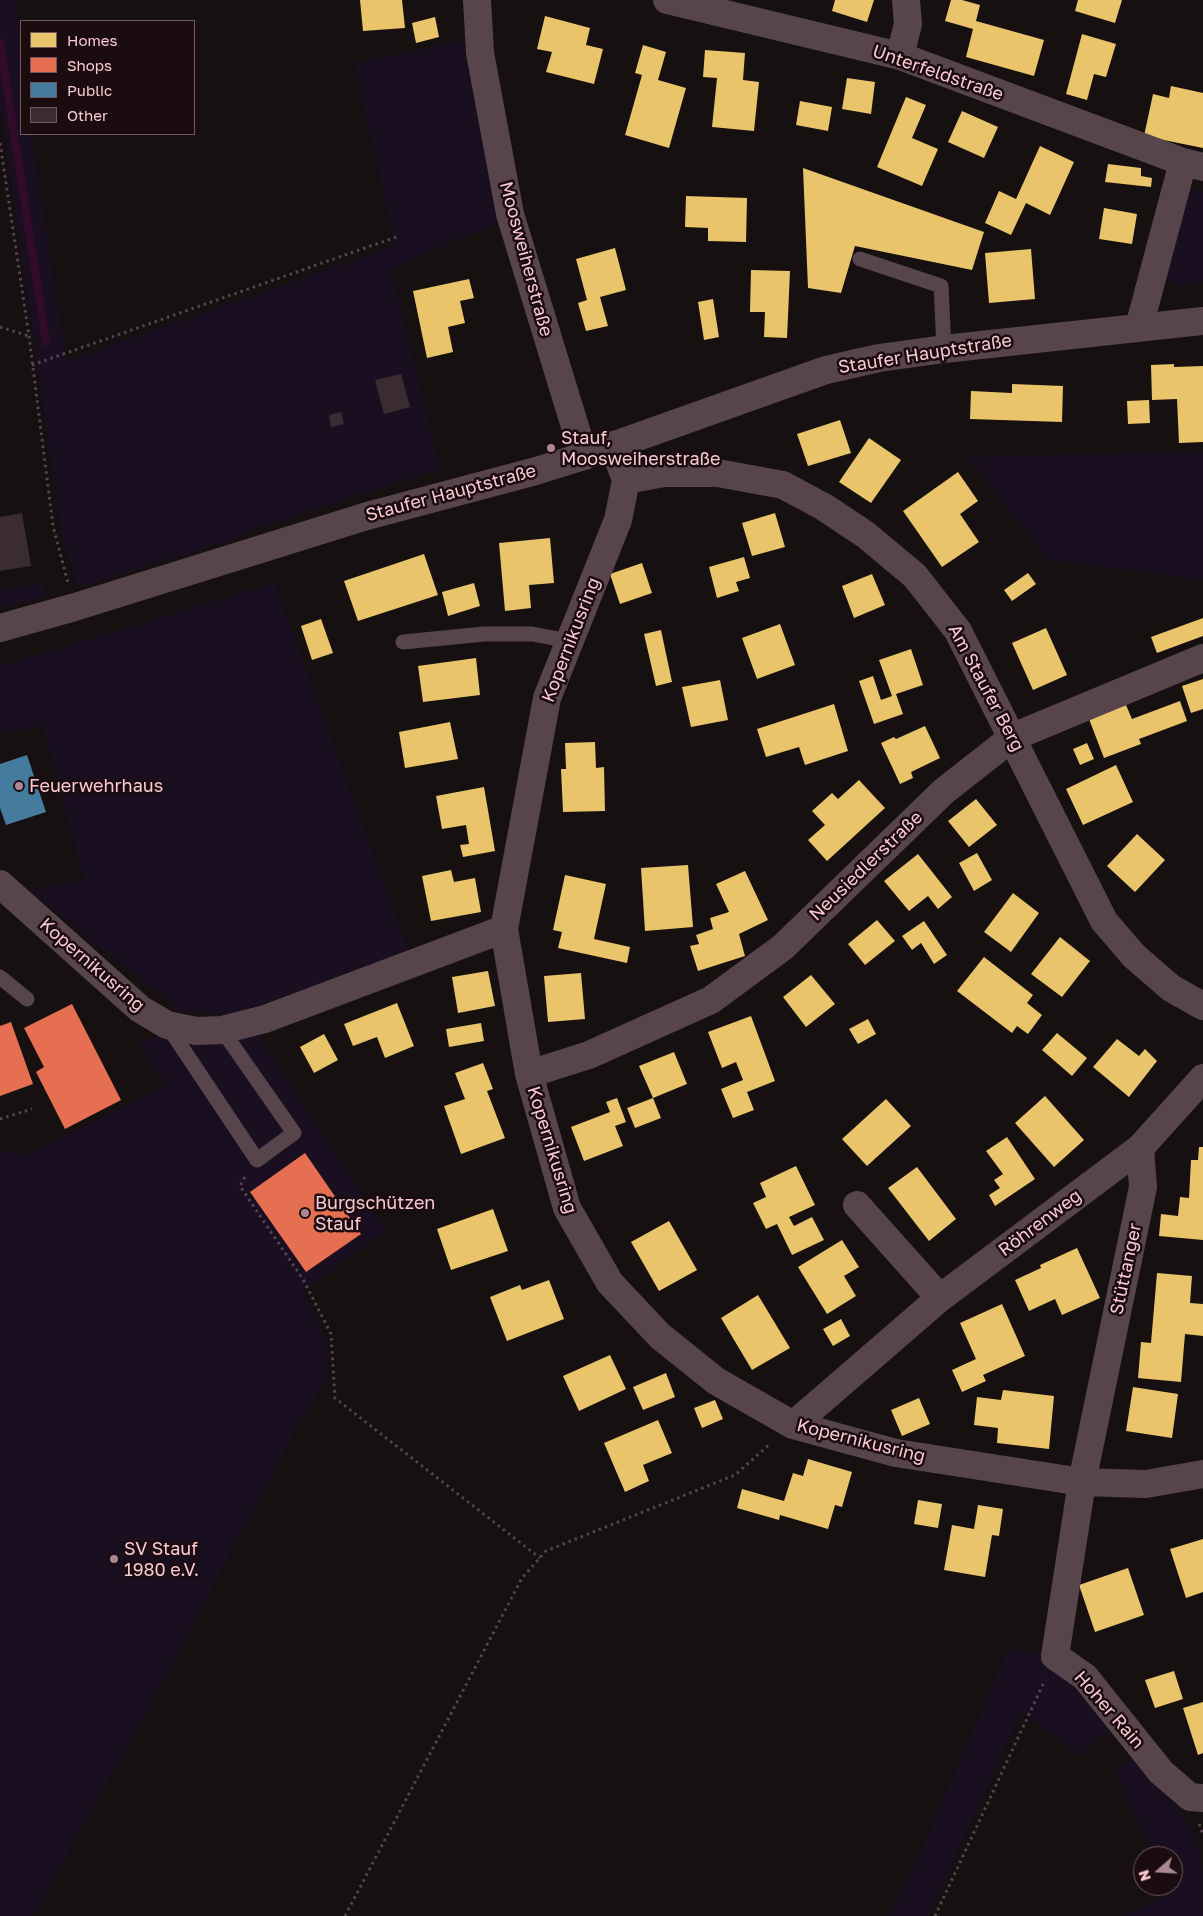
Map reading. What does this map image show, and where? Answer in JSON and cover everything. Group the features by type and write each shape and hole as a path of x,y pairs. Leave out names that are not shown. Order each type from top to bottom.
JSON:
{"street":[{"name":"Moosweiherstraße","path":"477,0 480,53 510,214 584,456"},
{"name":"Unterfeldstraße","path":"666,0 900,56 1193,164"},
{"path":"900,56 908,24 906,0"},
{"path":"1138,327 1193,164"},
{"name":"Staufer Hauptstraße","path":"0,628 75,607 367,516 536,471 584,456 826,370 879,358 944,348 1203,321"},
{"path":"613,445 626,480"},
{"name":"Am Staufer Berg","path":"626,480 664,473 718,473 783,485 824,507 866,535 915,576 958,631 1104,921 1134,956 1171,988 1203,1006"},
{"name":"Kopernikusring","path":"626,480 618,520 546,698 504,929 528,1074 567,1208 610,1283 660,1336 716,1381 793,1425 896,1454 1082,1482 1146,1484 1203,1474"},
{"name":"Neusiedlerstraße","path":"528,1074 589,1055 711,1000 783,947 944,791 1013,737 1203,658"},
{"name":"Kopernikusring","path":"0,884 140,1009 167,1025 196,1030 222,1030 273,1016 504,929"},
{"path":"1140,1148 1203,1078"},
{"name":"Röhrenweg","path":"793,1425 940,1298 1140,1148"},
{"name":"Stüttanger","path":"1082,1482 1144,1186 1140,1148"},
{"path":"857,1205 940,1298"},
{"path":"1056,1656 1082,1482"},
{"name":"Hoher Rain","path":"1056,1656 1085,1677 1161,1772 1190,1797 1203,1798"}],"lane":[{"path":"860,259 941,286 944,348"},
{"path":"403,642 484,634 532,634 569,641"},
{"path":"0,978 27,999"},
{"path":"167,1025 257,1160 294,1133 222,1030"}],"path":[{"path":"0,143 29,336 53,526 75,607"},
{"path":"32,365 399,236"},
{"path":"0,327 29,336"},
{"path":"0,1118 32,1109"},
{"path":"257,1160 240,1186 304,1281 331,1334 334,1398 540,1558"},
{"path":"345,1916 522,1578 546,1551 735,1475 793,1425"},
{"path":"935,1916 1056,1656"}],"shaded area":[{"path":"0,0 16,0 20,38 20,135 31,135 65,361 395,246 354,63 462,41 498,222 391,269 440,469 256,529 228,541 78,588 62,536 0,104"},
{"path":"1187,187 1203,192 1203,282 1179,288 1165,276"},
{"path":"1203,452 1203,580 1047,559 968,457"},
{"path":"46,582 44,597 0,608 0,589"},
{"path":"275,583 409,952 244,1014 182,1012 28,890 84,880 43,726 0,734 0,666"},
{"name":"SV Stauf 1980 e.V.","path":"254,1029 386,1230 303,1291 327,1342 327,1377 293,1435 152,1702 33,1916 0,1916 0,1150 25,1155 167,1086 139,1043 161,1035"},
{"path":"1008,1649 1042,1652 1110,1729 1080,1756 1022,1712 928,1916 887,1916 904,1889"},
{"path":"1133,1757 1174,1804 1191,1830 1202,1858 1203,1916 1122,1916 1164,1896 1183,1896 1183,1846 1150,1846 1115,1773"}],"building: Homes":[{"path":"360,0 402,0 405,28 363,31"},
{"path":"835,0 874,0 867,22 832,11"},
{"path":"951,0 962,0 980,5 976,21 1044,40 1034,76 966,57 973,29 945,21"},
{"path":"1078,0 1122,0 1115,23 1075,11"},
{"path":"545,16 590,28 586,45 603,49 594,84 546,72 552,52 537,49"},
{"path":"435,17 439,37 416,43 412,23"},
{"path":"1082,34 1116,44 1106,77 1094,74 1087,100 1066,94"},
{"path":"643,45 666,52 658,80 686,88 669,148 625,135 642,75 635,73"},
{"path":"705,50 745,53 743,80 759,82 754,131 712,127 717,78 703,77"},
{"path":"847,78 875,82 871,114 842,109"},
{"path":"1171,86 1203,93 1203,148 1144,136 1153,94 1169,98"},
{"path":"906,97 926,105 912,138 938,149 922,186 877,167"},
{"path":"800,101 832,107 828,131 796,125"},
{"path":"962,111 998,127 984,158 948,142"},
{"path":"1040,146 1074,162 1050,215 1026,203 1011,235 985,223 999,191 1016,199"},
{"path":"1108,164 1141,168 1141,176 1152,178 1151,187 1105,182"},
{"path":"803,168 984,232 972,270 855,246 841,293 808,288"},
{"path":"686,196 747,198 746,242 708,241 708,228 685,227"},
{"path":"1104,208 1137,214 1132,244 1099,239"},
{"path":"615,248 626,290 600,297 608,326 586,331 578,303 587,300 576,259"},
{"path":"1031,249 1035,299 989,303 985,253"},
{"path":"751,270 790,271 787,338 764,337 765,312 750,312"},
{"path":"469,279 474,298 460,301 465,323 448,327 453,352 427,358 413,291"},
{"path":"713,299 719,337 704,340 698,302"},
{"path":"1174,364 1174,367 1203,366 1203,442 1179,443 1177,399 1152,400 1151,365"},
{"path":"1012,384 1063,386 1062,422 970,419 971,391 1012,393"},
{"path":"1149,400 1150,423 1128,424 1127,401"},
{"path":"840,420 851,453 808,466 797,434"},
{"path":"869,438 901,460 871,503 839,482"},
{"path":"958,472 978,501 960,514 979,542 942,567 903,511"},
{"path":"775,513 785,547 752,556 742,523"},
{"path":"550,538 554,583 529,585 531,608 505,611 499,543"},
{"path":"424,554 438,595 358,621 344,581"},
{"path":"744,557 750,578 736,582 739,591 717,598 709,567"},
{"path":"642,563 652,593 620,604 610,574"},
{"path":"1028,573 1036,584 1012,601 1004,590"},
{"path":"872,574 885,605 854,618 842,586"},
{"path":"474,583 480,606 448,616 442,592"},
{"path":"1203,618 1203,636 1157,653 1151,637"},
{"path":"321,619 333,653 312,660 301,626"},
{"path":"780,624 795,665 757,679 742,638"},
{"path":"1046,628 1067,675 1033,690 1012,643"},
{"path":"661,630 672,682 656,686 644,634"},
{"path":"911,649 923,685 896,694 903,714 874,724 859,681 873,676 881,700 892,696 879,660"},
{"path":"476,658 480,695 423,702 418,666"},
{"path":"1203,679 1203,709 1191,713 1182,686"},
{"path":"720,680 728,720 691,727 682,687"},
{"path":"1180,701 1187,721 1139,739 1141,744 1104,758 1089,719 1126,705 1132,719"},
{"path":"834,704 848,751 805,765 799,747 766,757 757,729"},
{"path":"450,722 458,759 405,768 399,732"},
{"path":"925,726 940,758 911,772 913,778 900,784 881,743 894,737 896,739"},
{"path":"595,742 596,768 604,767 605,811 563,812 561,769 566,769 565,743"},
{"path":"1087,743 1094,759 1080,765 1073,749"},
{"path":"1116,765 1133,802 1083,825 1066,789"},
{"path":"859,780 885,808 827,861 808,840 825,825 812,811 832,793 838,799"},
{"path":"484,787 495,851 463,857 460,845 469,844 466,825 442,829 436,796"},
{"path":"976,799 997,825 969,847 948,821"},
{"path":"1137,834 1165,860 1135,892 1107,866"},
{"path":"977,853 992,880 974,891 959,863"},
{"path":"918,854 952,897 938,909 928,896 909,911 884,881"},
{"path":"688,865 693,927 645,931 641,868"},
{"path":"451,870 454,882 475,878 481,912 431,921 422,876"},
{"path":"745,871 768,920 739,934 745,956 698,971 690,946 699,944 696,935 713,929 710,918 729,912 716,884"},
{"path":"565,875 606,884 594,939 630,947 627,963 558,948 562,932 553,930"},
{"path":"1013,893 1039,913 1011,952 984,932"},
{"path":"877,920 895,941 865,965 848,944"},
{"path":"924,921 947,955 934,964 921,943 912,950 902,936"},
{"path":"1060,937 1090,961 1062,997 1031,974"},
{"path":"984,957 1033,995 1027,1003 1042,1015 1028,1034 1017,1026 1012,1033 957,991"},
{"path":"488,971 495,1006 458,1013 452,977"},
{"path":"581,973 585,1019 548,1022 544,976"},
{"path":"811,975 835,1004 806,1027 783,997"},
{"path":"397,1003 414,1046 385,1058 377,1037 353,1046 344,1024"},
{"path":"751,1016 775,1081 747,1092 754,1110 733,1118 721,1089 743,1080 736,1062 722,1068 708,1032"},
{"path":"868,1019 876,1034 858,1044 849,1029"},
{"path":"481,1023 484,1041 449,1047 446,1029"},
{"path":"1057,1033 1087,1058 1072,1076 1042,1050"},
{"path":"324,1034 338,1060 314,1073 300,1047"},
{"path":"1117,1039 1139,1056 1145,1049 1157,1061 1129,1097 1093,1067"},
{"path":"674,1052 687,1084 653,1098 639,1066"},
{"path":"483,1063 493,1089 487,1091 505,1138 461,1154 444,1106 465,1099 455,1073"},
{"path":"1045,1096 1084,1140 1054,1167 1015,1123"},
{"path":"617,1098 626,1122 615,1126 623,1146 584,1161 571,1127 610,1112 606,1102"},
{"path":"653,1098 661,1118 635,1128 627,1108"},
{"path":"886,1099 911,1126 867,1166 842,1139"},
{"path":"1007,1137 1035,1179 995,1206 989,1195 1000,1188 994,1180 1003,1174 986,1151"},
{"path":"1199,1147 1203,1147 1203,1240 1159,1236 1161,1214 1178,1216 1180,1197 1189,1198 1191,1160 1198,1160"},
{"path":"796,1166 815,1205 789,1217 794,1226 812,1217 824,1240 792,1255 777,1224 766,1229 753,1203 766,1197 760,1183"},
{"path":"917,1167 956,1219 929,1241 888,1188"},
{"path":"493,1209 508,1251 451,1270 437,1229"},
{"path":"669,1221 697,1270 659,1291 631,1242"},
{"path":"842,1240 859,1267 844,1276 856,1296 827,1314 798,1267"},
{"path":"1077,1248 1100,1298 1062,1315 1055,1299 1029,1311 1015,1280 1041,1268 1040,1265"},
{"path":"1157,1273 1192,1276 1190,1303 1203,1304 1203,1336 1185,1334 1181,1382 1138,1378 1141,1342 1151,1343"},
{"path":"549,1280 564,1319 507,1341 490,1297 520,1285 522,1290"},
{"path":"758,1295 790,1348 752,1370 721,1318"},
{"path":"1002,1304 1025,1356 983,1375 986,1381 962,1392 952,1370 976,1359 960,1323"},
{"path":"841,1319 850,1336 833,1346 823,1329"},
{"path":"610,1355 626,1389 579,1411 563,1376"},
{"path":"666,1373 675,1397 643,1410 633,1387"},
{"path":"1133,1387 1178,1394 1172,1438 1126,1431"},
{"path":"1003,1390 1054,1396 1049,1449 997,1443 998,1428 974,1425 977,1397 1001,1400"},
{"path":"919,1398 930,1424 902,1436 891,1410"},
{"path":"715,1400 723,1419 702,1428 694,1408"},
{"path":"658,1420 672,1453 643,1465 649,1481 625,1492 604,1443"},
{"path":"808,1459 852,1472 842,1507 835,1505 828,1529 780,1515 779,1520 737,1508 742,1489 784,1501 793,1473 803,1476"},
{"path":"918,1500 942,1504 938,1528 914,1524"},
{"path":"978,1505 1003,1509 999,1536 992,1535 985,1577 944,1570 952,1525 974,1529"},
{"path":"1203,1539 1203,1592 1186,1598 1170,1549"},
{"path":"1128,1568 1144,1615 1095,1632 1079,1585"},
{"path":"1174,1671 1183,1699 1155,1708 1145,1680"},
{"path":"1203,1702 1203,1753 1198,1755 1183,1708"}],"building: Shops":[{"path":"72,1004 121,1100 65,1129 36,1072 44,1067 24,1028"},
{"path":"11,1022 33,1084 0,1096 0,1026"},
{"name":"Burgschützen Stauf","path":"305,1153 361,1234 306,1272 250,1192"}],"building: Public":[{"name":"Feuerwehrhaus","path":"27,755 46,812 6,825 0,808 0,764"}],"building: Other":[{"path":"401,374 410,407 384,414 375,380"},
{"path":"341,412 344,424 331,427 329,415"},
{"path":"22,513 31,566 0,571 0,517"}],"waterway":[{"path":"0,42 46,342"}],"place":[{"name":"Stauf, Moosweiherstraße","path":"551,448"},
{"name":"Feuerwehrhaus","path":"19,786"},
{"name":"Burgschützen Stauf","path":"305,1213"},
{"name":"SV Stauf 1980 e.V.","path":"114,1559"}]}
